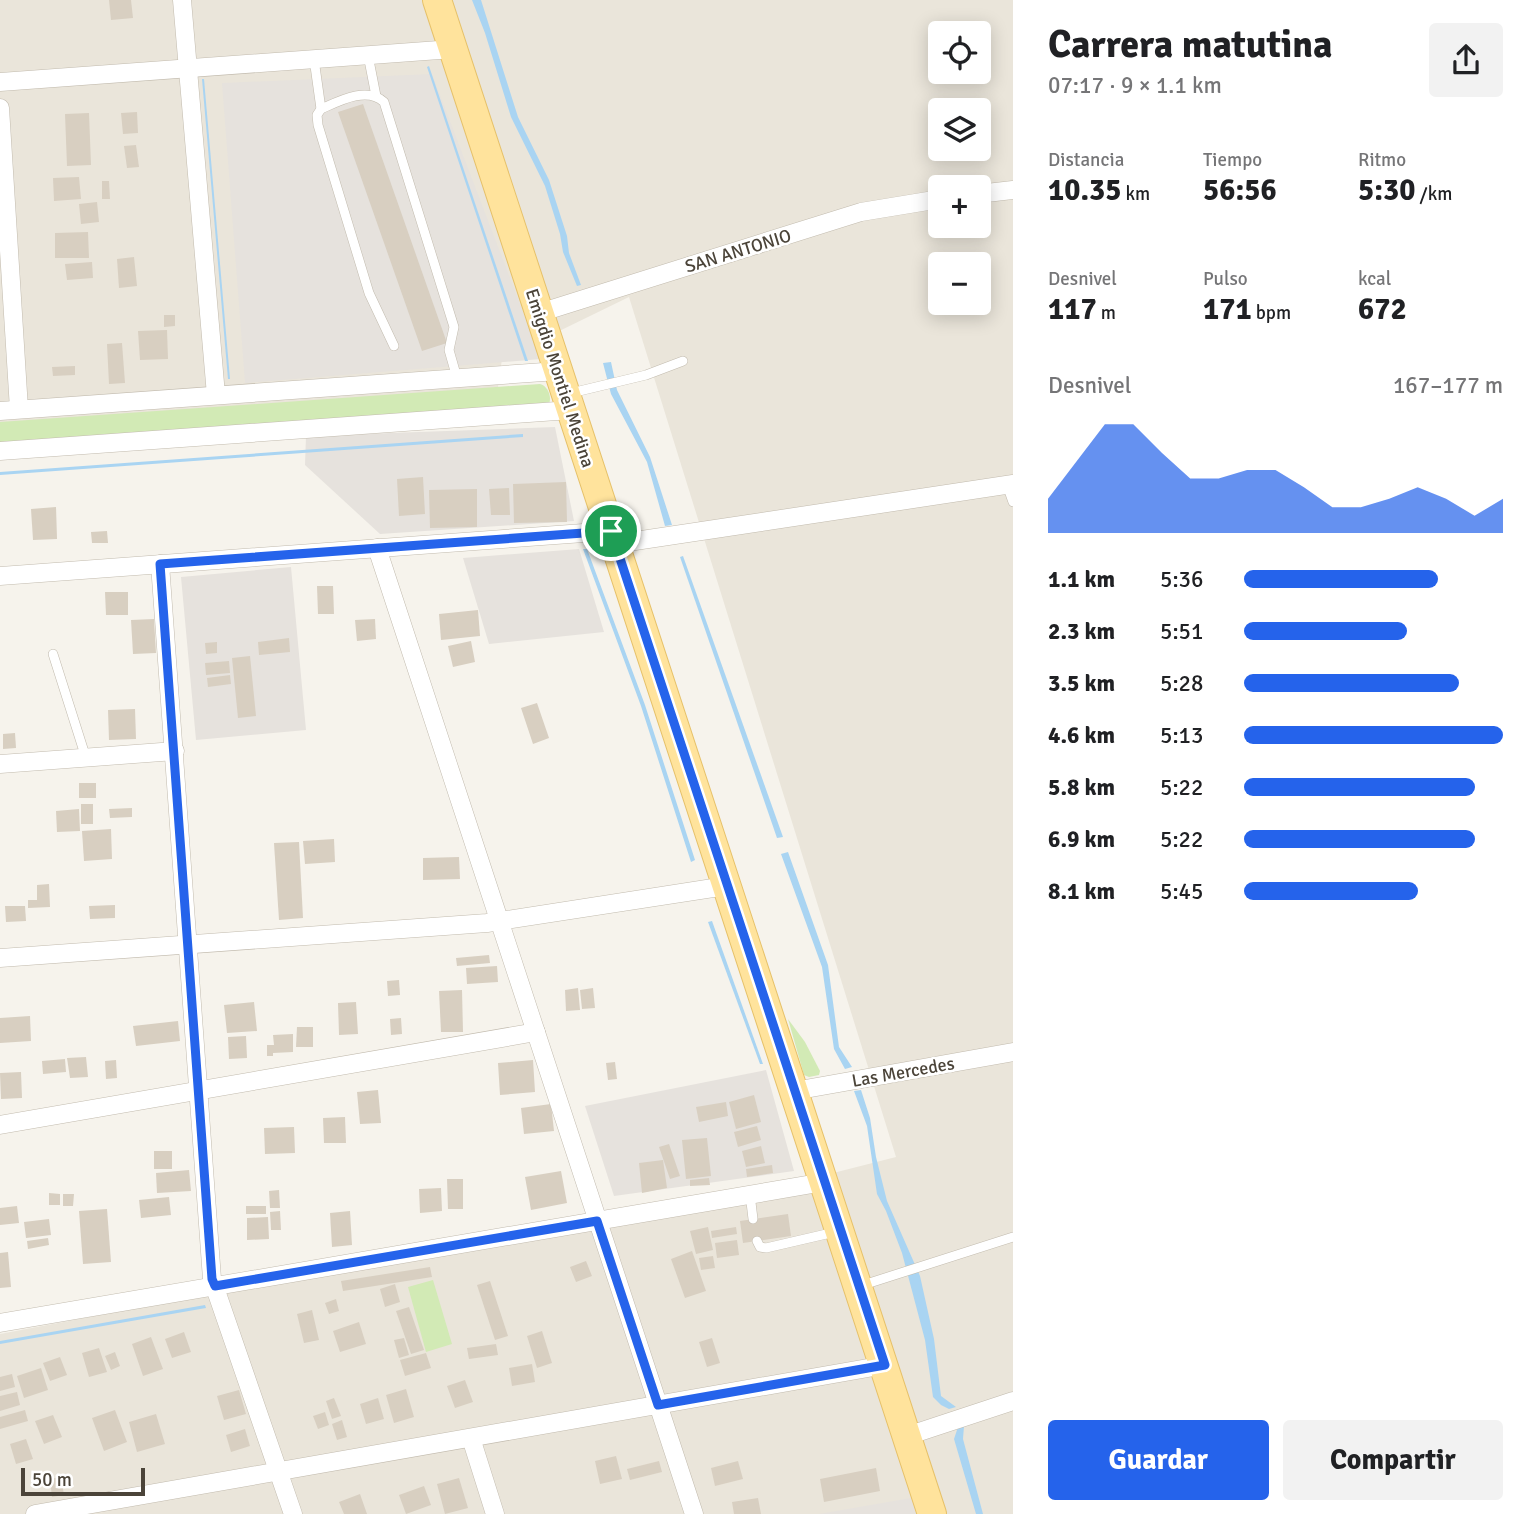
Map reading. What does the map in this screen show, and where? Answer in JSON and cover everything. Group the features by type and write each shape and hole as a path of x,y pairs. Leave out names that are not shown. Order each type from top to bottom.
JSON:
{"main road":[{"name":"Emigdio Montiel Medina","path":"437,0 932,1514"}],"street":[{"path":"182,0 216,395"},
{"path":"0,82 453,49"},
{"path":"0,108 19,409"},
{"path":"991,193 1013,190"},
{"name":"SAN ANTONIO","path":"538,313 861,212 928,201"},
{"path":"0,411 457,378 565,392"},
{"path":"0,451 565,392"},
{"path":"0,576 377,548 613,538 1011,491"},
{"path":"377,548 694,1514"},
{"path":"160,564 198,1091 215,1286 293,1514"},
{"path":"0,764 175,751"},
{"path":"0,958 500,922 726,886"},
{"path":"0,1125 536,1032"},
{"name":"Las Mercedes","path":"794,1091 1013,1052"},
{"path":"0,1323 824,1182"},
{"path":"34,1514 99,1508 278,1471 885,1365"},
{"path":"907,1436 1013,1401"},
{"path":"471,1438 495,1514"}],"lane":[{"path":"368,55 376,96"},
{"path":"314,59 320,109 317,115 318,125 369,293 394,346"},
{"path":"320,109 347,98 376,96 384,102 454,327 449,350 457,378"},
{"path":"565,392 646,375 683,361"},
{"path":"53,654 86,758"},
{"path":"750,1194 753,1219"},
{"path":"757,1241 760,1247 766,1248 840,1231"},
{"path":"859,1287 1013,1237"}],"shaded area":[{"path":"0,0 1013,0 1013,1514 0,1514 0,1334 786,1185 896,1157 629,297 502,359 497,394 0,428"},
{"path":"432,74 541,359 245,383 222,83"},
{"path":"555,427 574,521 380,534 305,465 306,436"},
{"path":"579,549 604,632 489,644 463,558"},
{"path":"291,567 306,730 196,740 181,577"},
{"path":"766,1070 794,1171 614,1196 585,1106"},
{"path":"911,1498 916,1514 819,1514"}],"green space":[{"path":"540,384 549,392 549,404 0,444 0,422"},
{"path":"788,1019 805,1042 820,1071 819,1075 804,1075"},
{"path":"433,1280 452,1344 426,1352 408,1287"}],"water":[{"path":"472,0 481,0 518,117 549,180 567,236 569,253 581,285 577,286 563,252 545,186 511,117"},
{"path":"429,66 528,361 525,361 427,67"},
{"path":"204,79 230,379 228,379"},
{"path":"611,362 617,390 650,457 672,525 665,526 647,462 611,394 603,363"},
{"path":"523,434 523,437 0,475 0,472"},
{"path":"583,549 587,549 645,705 695,860 691,862 641,706"},
{"path":"683,556 783,837 777,838 680,557"},
{"path":"788,852 828,965 839,1047 852,1067 845,1069 834,1049 822,967 781,854"},
{"path":"712,921 763,1064 760,1064 708,922"},
{"path":"861,1090 870,1118 887,1201 920,1276 934,1339 941,1396 956,1407 949,1409 933,1397 925,1340 902,1253 877,1194 867,1126 854,1091"},
{"path":"205,1305 206,1308 0,1344 0,1341"},
{"path":"964,1426 963,1439 983,1514 976,1514 954,1439 958,1427"}],"building":[{"path":"109,0 131,0 133,18 111,20"},
{"path":"363,104 447,343 422,351 338,112"},
{"path":"137,112 138,133 123,134 121,113"},
{"path":"89,113 91,165 67,166 65,114"},
{"path":"136,145 139,167 127,168 124,146"},
{"path":"79,177 81,199 54,201 53,178"},
{"path":"102,181 109,181 110,199 102,199"},
{"path":"97,202 99,222 81,224 79,204"},
{"path":"88,232 89,258 55,258 55,233"},
{"path":"134,257 137,286 119,288 117,259"},
{"path":"92,262 93,278 67,280 65,264"},
{"path":"164,315 175,315 175,326 164,327"},
{"path":"167,330 168,359 140,360 138,331"},
{"path":"122,343 125,383 109,384 107,344"},
{"path":"75,366 75,375 53,376 52,367"},
{"path":"423,477 425,514 399,516 397,479"},
{"path":"566,482 567,522 514,523 513,484"},
{"path":"509,488 510,515 491,515 489,489"},
{"path":"477,489 477,527 430,528 429,490"},
{"path":"56,507 57,539 33,540 31,509"},
{"path":"107,531 108,543 92,543 91,532"},
{"path":"317,586 333,586 334,614 318,614"},
{"path":"105,592 128,592 128,615 106,615"},
{"path":"478,610 480,636 441,640 439,614"},
{"path":"154,619 156,653 133,654 131,620"},
{"path":"375,619 376,639 357,641 355,620"},
{"path":"289,638 290,652 259,655 258,642"},
{"path":"471,641 475,662 453,667 448,646"},
{"path":"217,642 217,653 206,654 205,643"},
{"path":"250,656 256,716 238,718 232,658"},
{"path":"229,661 230,673 206,675 205,663"},
{"path":"230,675 231,684 208,687 207,678"},
{"path":"537,703 549,738 533,744 521,708"},
{"path":"135,709 136,739 109,740 108,710"},
{"path":"15,733 16,748 3,749 3,734"},
{"path":"79,783 96,783 96,798 79,798"},
{"path":"81,804 93,804 93,824 81,824"},
{"path":"132,808 132,817 110,818 109,809"},
{"path":"79,809 80,831 57,832 56,811"},
{"path":"111,829 112,859 84,861 82,831"},
{"path":"334,839 335,862 305,864 303,841"},
{"path":"299,842 303,918 279,920 274,843"},
{"path":"459,857 460,879 423,880 423,858"},
{"path":"49,884 50,907 28,908 28,900 37,900 37,885"},
{"path":"115,905 115,918 90,919 89,906"},
{"path":"5,906 25,906 26,921 6,922"},
{"path":"489,955 490,963 457,966 456,958"},
{"path":"497,966 498,982 467,984 466,968"},
{"path":"399,980 400,995 388,996 387,981"},
{"path":"578,988 580,1010 566,1011 565,990"},
{"path":"593,988 595,1008 582,1009 580,990"},
{"path":"462,990 463,1032 441,1032 439,991"},
{"path":"254,1002 257,1031 227,1033 224,1005"},
{"path":"356,1002 358,1034 339,1035 338,1003"},
{"path":"30,1016 31,1041 0,1043 0,1018"},
{"path":"401,1018 402,1034 391,1035 390,1019"},
{"path":"178,1021 180,1041 136,1046 133,1026"},
{"path":"297,1027 313,1027 313,1047 296,1047"},
{"path":"293,1034 293,1052 267,1056 267,1045 274,1045 273,1035"},
{"path":"246,1036 247,1058 229,1059 228,1037"},
{"path":"86,1057 88,1077 70,1078 67,1058"},
{"path":"65,1059 66,1072 43,1074 42,1061"},
{"path":"116,1060 117,1078 106,1079 105,1061"},
{"path":"533,1060 535,1092 500,1095 498,1063"},
{"path":"615,1062 617,1079 608,1080 606,1063"},
{"path":"21,1072 22,1098 1,1099 0,1073"},
{"path":"378,1090 381,1123 360,1124 357,1092"},
{"path":"754,1095 761,1122 736,1129 729,1102"},
{"path":"726,1102 728,1116 699,1122 696,1107"},
{"path":"551,1104 554,1131 524,1134 521,1108"},
{"path":"345,1117 346,1143 324,1143 323,1118"},
{"path":"757,1126 761,1140 738,1147 734,1132"},
{"path":"294,1127 295,1153 265,1154 264,1128"},
{"path":"707,1138 711,1176 686,1179 682,1140"},
{"path":"669,1144 680,1176 670,1179 659,1147"},
{"path":"761,1146 765,1163 746,1167 742,1151"},
{"path":"154,1151 172,1151 172,1169 154,1169"},
{"path":"663,1160 667,1188 642,1193 639,1163"},
{"path":"772,1165 773,1173 747,1177 746,1169"},
{"path":"189,1170 191,1191 157,1193 156,1173"},
{"path":"561,1171 567,1203 531,1210 525,1177"},
{"path":"709,1178 710,1185 690,1186 690,1180"},
{"path":"447,1179 463,1179 463,1209 448,1209"},
{"path":"441,1188 442,1211 420,1213 419,1189"},
{"path":"279,1190 280,1208 270,1208 269,1191"},
{"path":"49,1193 60,1194 60,1205 49,1205"},
{"path":"63,1194 74,1194 73,1206 63,1206"},
{"path":"169,1197 171,1215 141,1218 139,1200"},
{"path":"17,1206 19,1223 0,1225 0,1208"},
{"path":"246,1206 266,1206 266,1214 246,1214"},
{"path":"107,1209 111,1262 83,1264 79,1211"},
{"path":"280,1211 281,1230 271,1230 270,1212"},
{"path":"350,1211 352,1245 332,1247 330,1213"},
{"path":"788,1214 791,1236 743,1243 740,1221"},
{"path":"268,1217 269,1239 247,1240 247,1218"},
{"path":"49,1219 51,1235 26,1238 24,1222"},
{"path":"708,1227 713,1250 696,1254 690,1231"},
{"path":"736,1227 737,1234 712,1238 711,1231"},
{"path":"48,1238 49,1245 28,1249 27,1241"},
{"path":"737,1240 739,1255 717,1258 715,1243"},
{"path":"692,1251 706,1291 685,1298 671,1259"},
{"path":"8,1252 11,1287 0,1288 0,1253"},
{"path":"713,1256 715,1268 701,1270 699,1258"},
{"path":"586,1261 592,1276 576,1282 570,1267"},
{"path":"430,1267 432,1277 343,1291 341,1281"},
{"path":"490,1281 508,1336 495,1340 477,1285"},
{"path":"395,1284 400,1302 385,1307 380,1289"},
{"path":"336,1299 339,1311 329,1314 325,1303"},
{"path":"409,1307 424,1350 411,1354 396,1311"},
{"path":"312,1310 319,1340 304,1343 297,1314"},
{"path":"359,1322 366,1344 340,1352 333,1331"},
{"path":"542,1331 552,1363 537,1368 527,1336"},
{"path":"184,1332 191,1352 172,1358 165,1339"},
{"path":"151,1337 163,1369 143,1376 132,1344"},
{"path":"404,1338 409,1355 399,1358 394,1340"},
{"path":"712,1338 720,1363 707,1367 699,1342"},
{"path":"496,1344 498,1355 469,1359 467,1348"},
{"path":"99,1348 107,1372 89,1377 82,1353"},
{"path":"115,1352 120,1366 111,1370 105,1356"},
{"path":"426,1353 431,1368 405,1376 400,1360"},
{"path":"60,1357 67,1375 50,1381 43,1363"},
{"path":"532,1364 535,1382 512,1386 509,1368"},
{"path":"41,1368 48,1390 24,1398 17,1376"},
{"path":"12,1374 15,1387 0,1391 0,1377"},
{"path":"465,1380 473,1402 455,1408 447,1386"},
{"path":"406,1389 414,1417 394,1423 386,1395"},
{"path":"239,1390 246,1414 224,1420 217,1396"},
{"path":"17,1392 20,1405 0,1411 0,1396"},
{"path":"334,1398 341,1416 332,1419 326,1401"},
{"path":"378,1398 384,1419 366,1424 360,1404"},
{"path":"25,1410 28,1421 0,1429 0,1417"},
{"path":"115,1410 127,1442 104,1451 92,1418"},
{"path":"325,1412 329,1425 318,1429 313,1416"},
{"path":"156,1414 165,1444 137,1452 129,1422"},
{"path":"53,1415 62,1437 44,1444 35,1421"},
{"path":"342,1420 347,1437 337,1440 332,1424"},
{"path":"245,1429 250,1446 231,1452 226,1435"},
{"path":"26,1439 33,1459 16,1464 10,1444"},
{"path":"616,1456 622,1479 600,1484 595,1461"},
{"path":"659,1461 662,1472 630,1480 627,1469"},
{"path":"738,1461 743,1479 715,1486 711,1468"},
{"path":"876,1468 880,1491 824,1502 820,1479"},
{"path":"61,1477 64,1495 52,1497 50,1479"},
{"path":"459,1478 468,1508 445,1514 437,1484"},
{"path":"424,1486 431,1505 406,1514 399,1495"},
{"path":"360,1494 367,1514 344,1514 339,1502"},
{"path":"758,1498 761,1514 734,1514 732,1502"}],"route":[{"path":"611,531 885,1365 658,1405 597,1221 215,1286 212,1279 160,564 611,531"}]}
